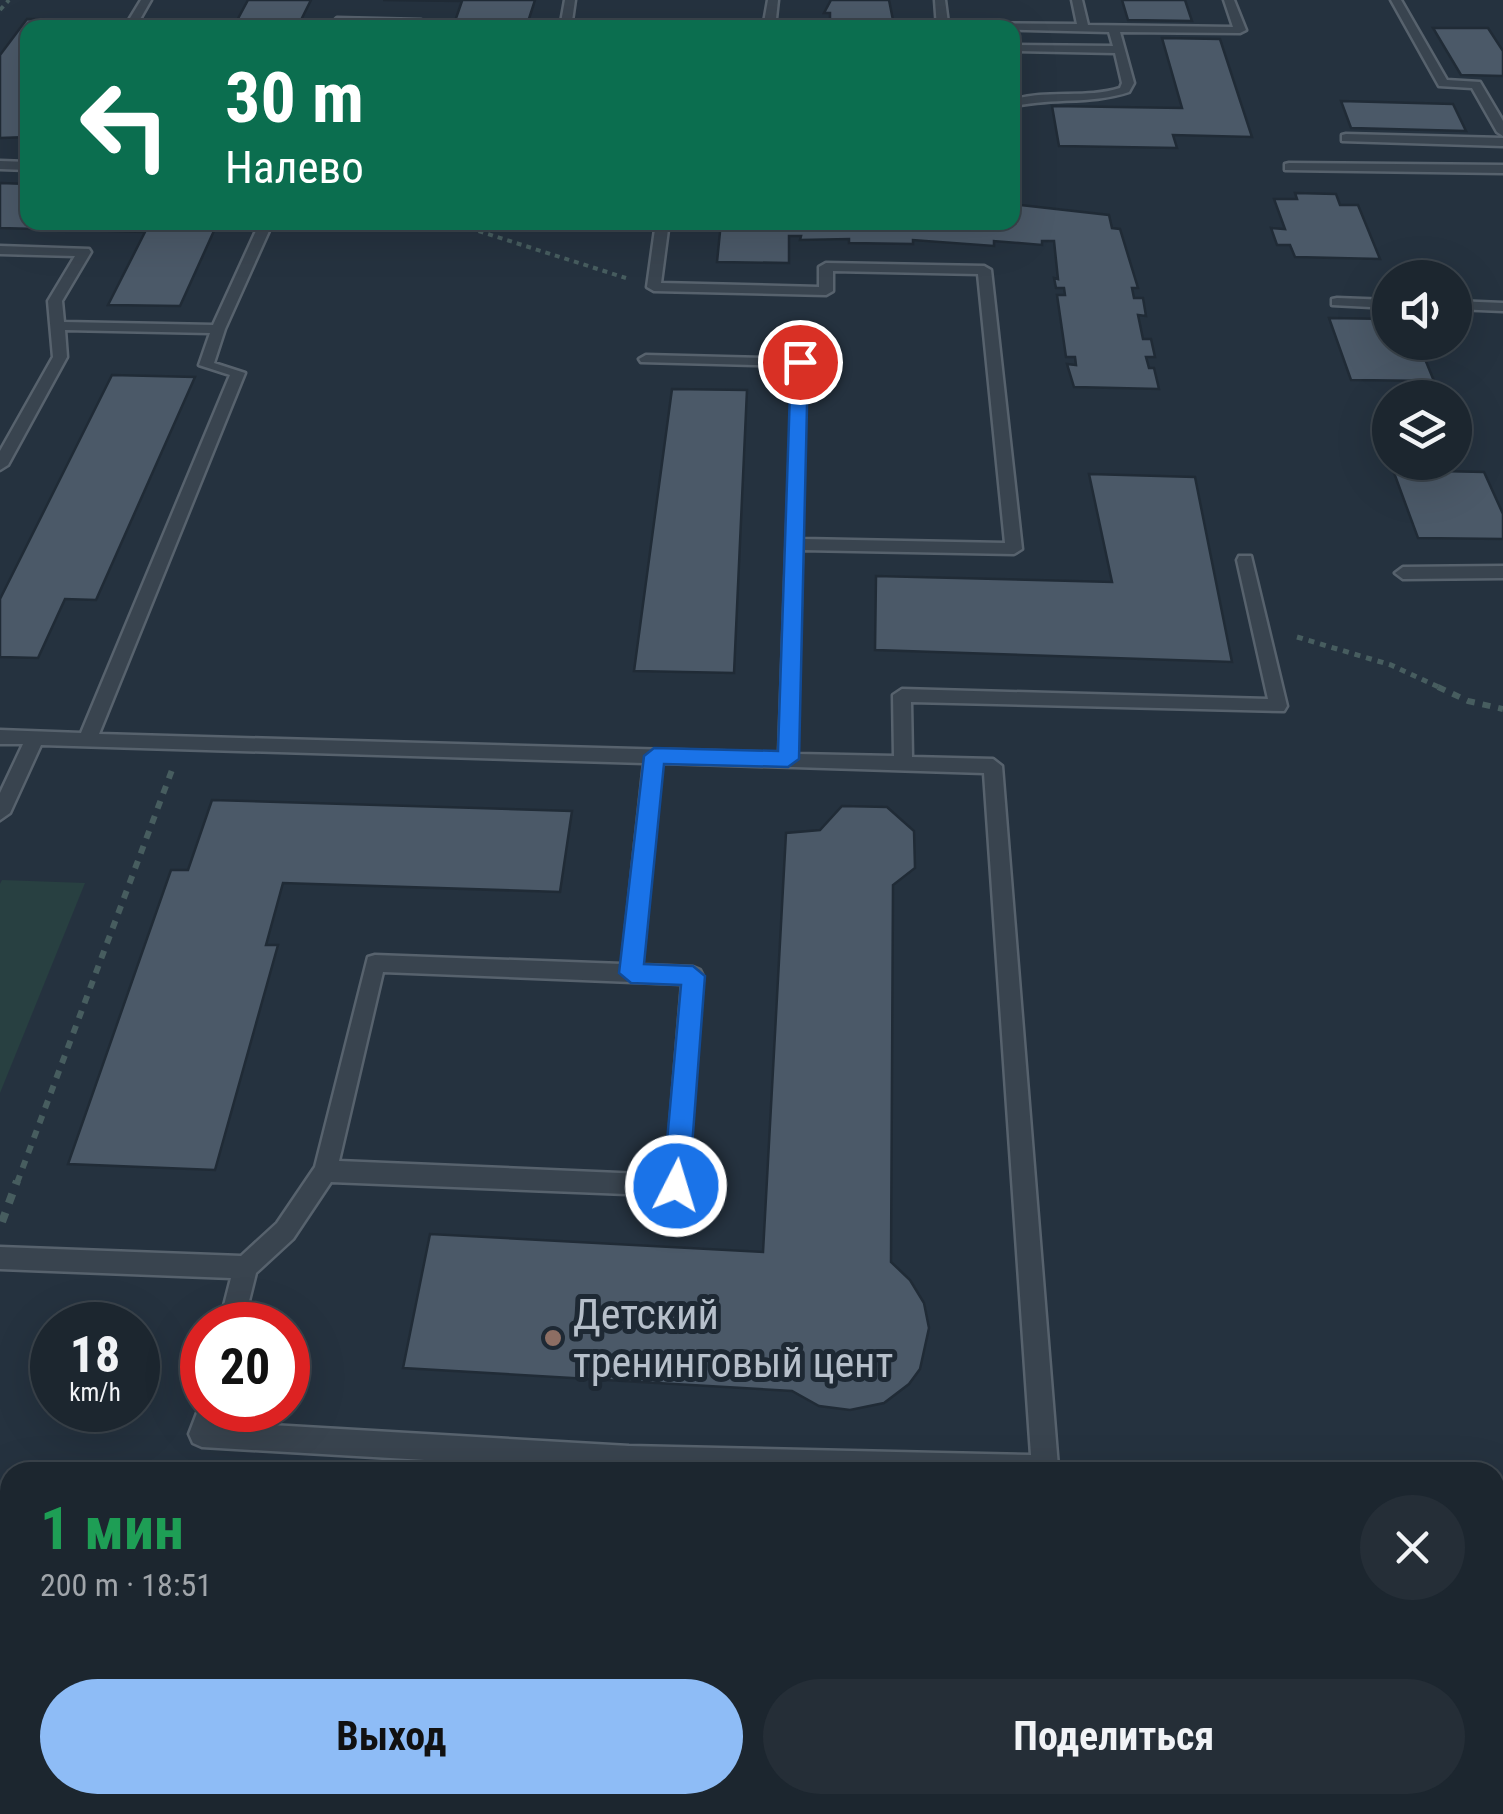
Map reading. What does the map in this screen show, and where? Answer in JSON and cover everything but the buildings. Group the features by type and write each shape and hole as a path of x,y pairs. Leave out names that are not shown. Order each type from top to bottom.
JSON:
{"lane":[{"path":"1077,0 1083,28"},
{"path":"1020,28 1240,30 1229,0"},
{"path":"1396,0 1443,84 1476,84 1503,132"},
{"path":"1020,102 1038,96 1099,96 1124,90 1128,84 1114,28"},
{"path":"1020,48 1120,50"},
{"path":"1346,138 1503,142"},
{"path":"1289,167 1503,169"},
{"path":"87,740 238,373 206,365 218,329 263,230"},
{"path":"662,230 654,287 826,291 826,267 984,270 1014,549 794,544"},
{"path":"0,250 84,252 55,301 60,357 0,466"},
{"path":"1337,302 1372,303"},
{"path":"1472,306 1503,307"},
{"path":"60,326 218,329"},
{"path":"646,359 800,362 788,759"},
{"path":"903,762 902,695 1278,706 1246,560"},
{"path":"1403,573 1503,572"},
{"path":"0,738 993,766 1045,1462"},
{"path":"0,813 35,738"},
{"path":"631,973 654,756"},
{"path":"237,1302 246,1267 285,1231 325,1171 375,963 693,976 676,1186 325,1171"},
{"path":"0,1258 246,1267"},
{"path":"202,1432 732,1462"}],"path":[{"path":"0,10 9,0"},
{"path":"475,230 654,287"},
{"path":"1260,625 1391,665 1468,701 1503,709"},
{"path":"0,1228 177,757"}],"green space":[{"path":"2,880 85,883 0,1093 0,884"}],"place":[{"name":"Детский тренинговый цент","path":"553,1338"}],"route":[{"path":"676,1186 693,976 631,973 654,756 788,759 800,362"}]}
